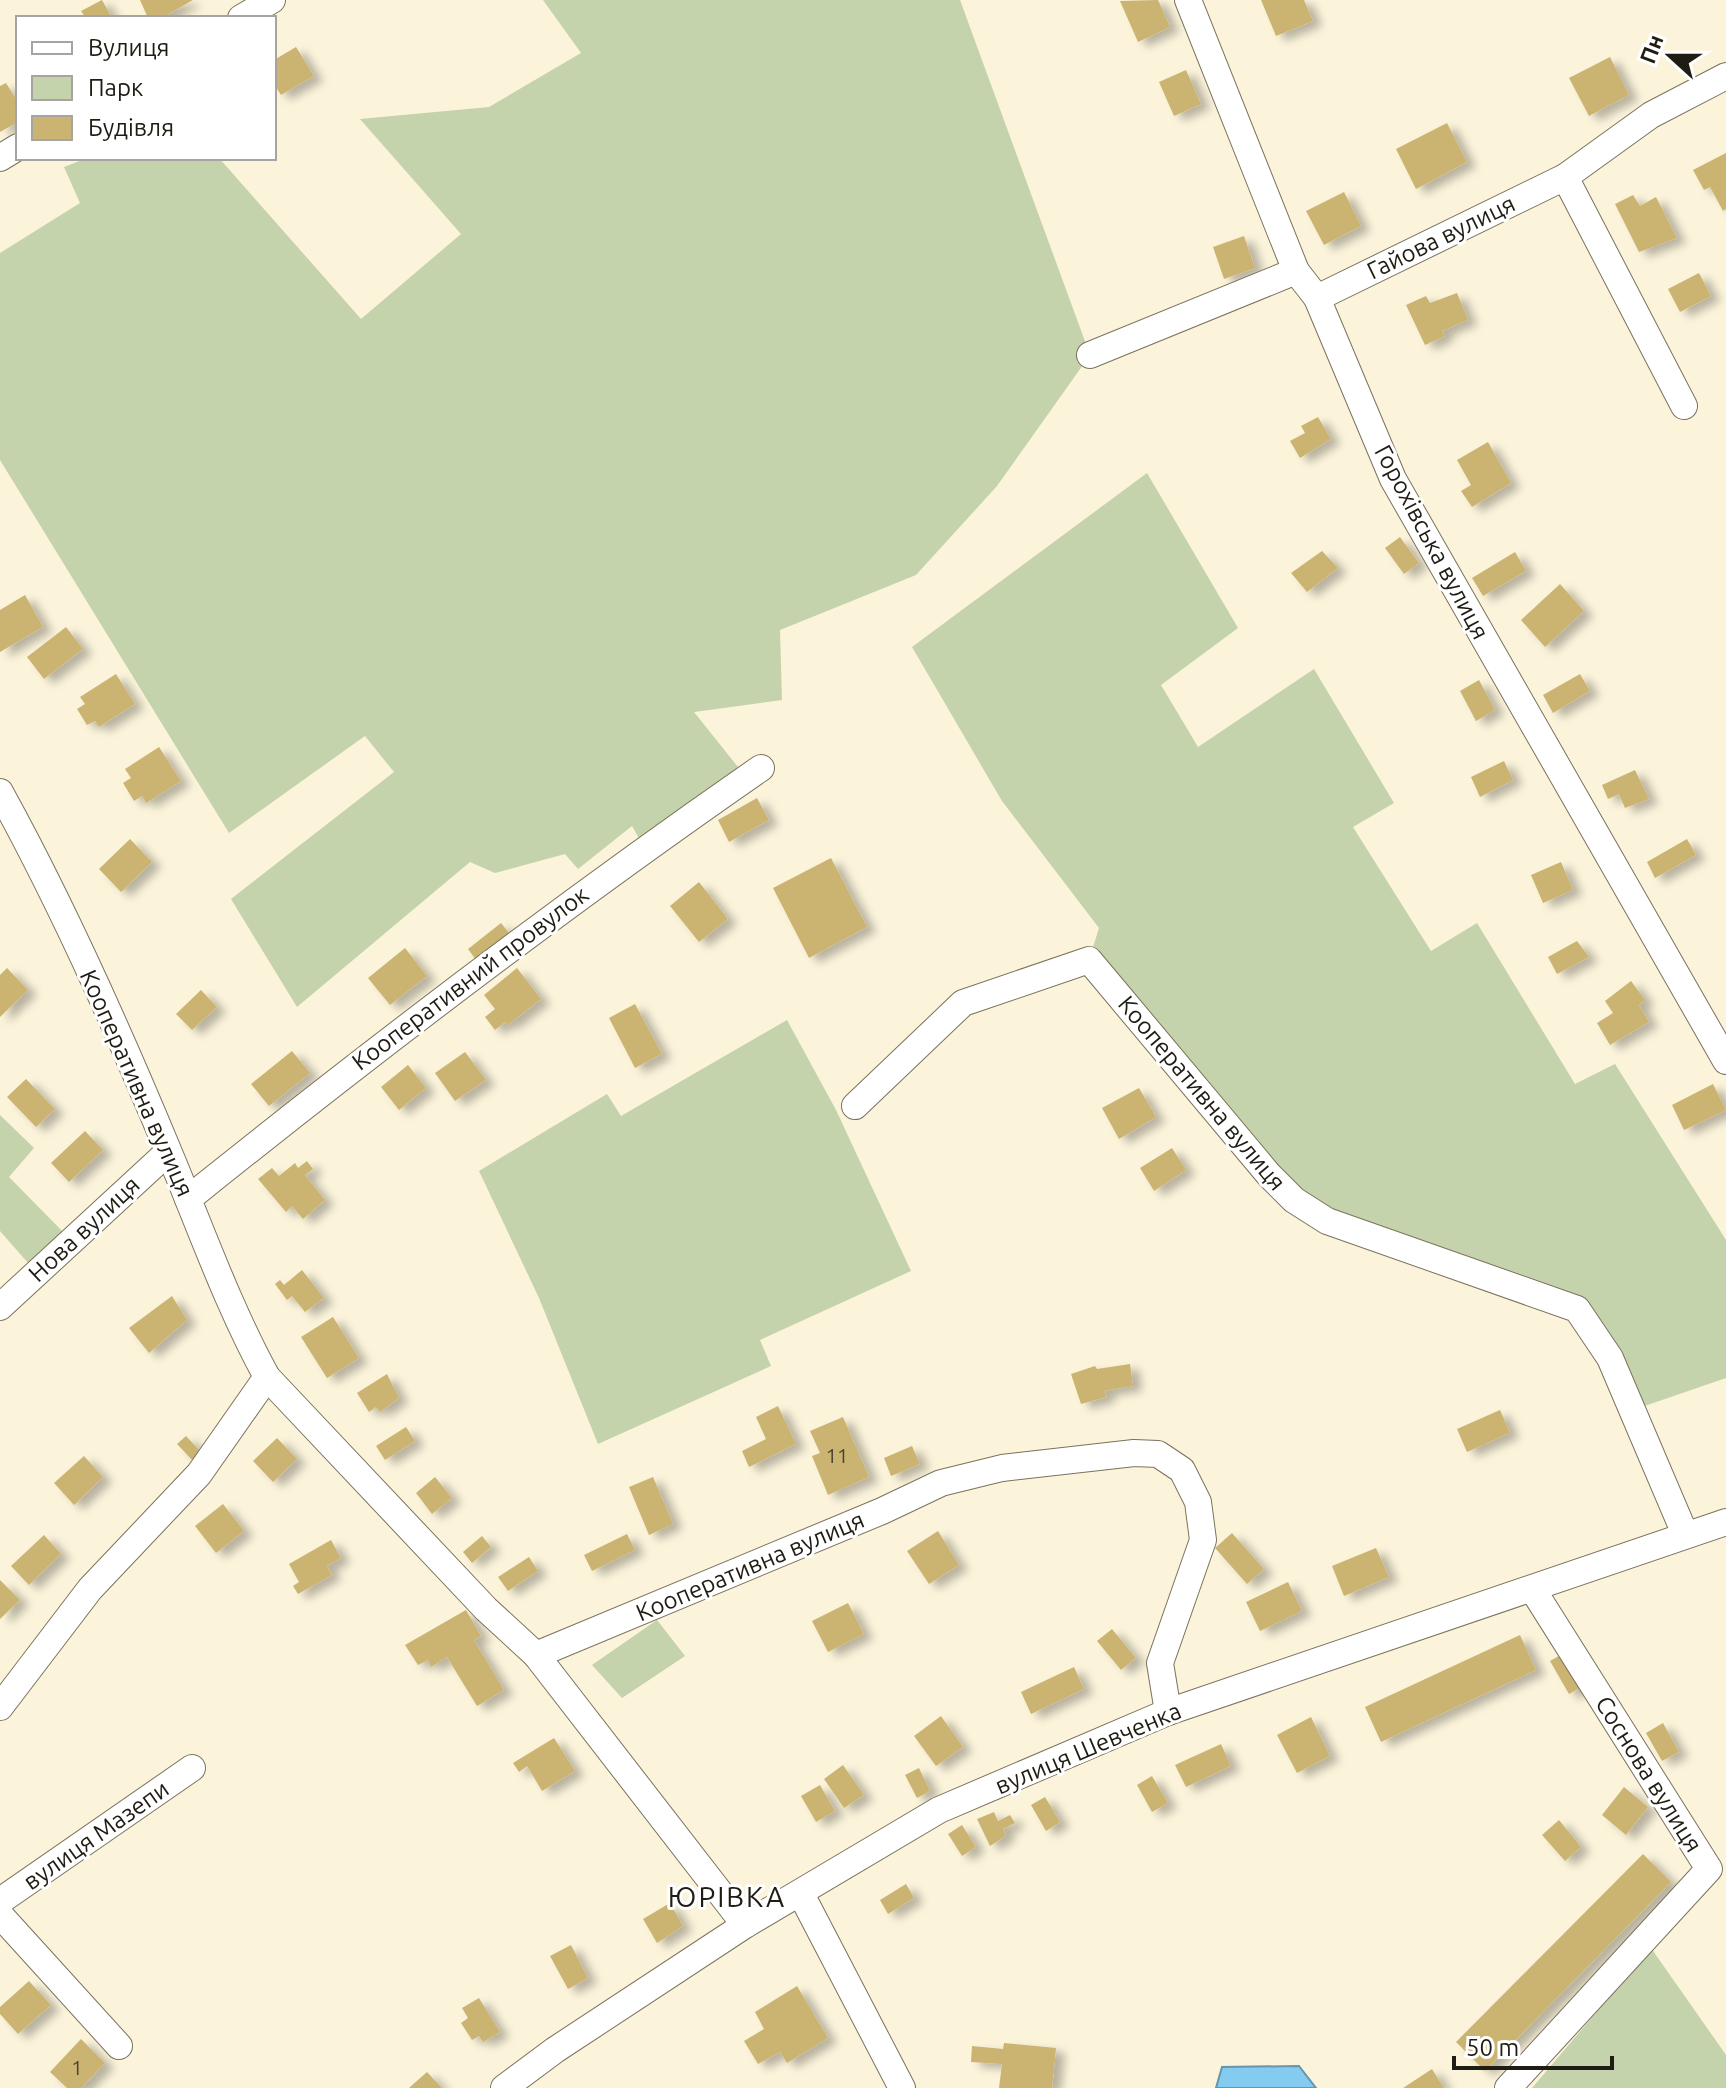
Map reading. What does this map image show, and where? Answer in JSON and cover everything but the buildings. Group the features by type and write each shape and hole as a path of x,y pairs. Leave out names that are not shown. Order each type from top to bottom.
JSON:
{"street":[{"path":"244,16 272,0"},
{"name":"Горохівська вулиця","path":"1188,0 1296,271 1317,298 1393,479 1726,1061"},
{"name":"Гайова вулиця","path":"1317,298 1565,177 1651,115 1726,76"},
{"path":"1565,177 1684,406"},
{"path":"1090,355 1296,271"},
{"name":"Кооперативний провулок","path":"188,1199 404,1025 591,886 761,768"},
{"name":"Кооперативна вулиця","path":"0,792 39,863 267,1377 486,1609 536,1655 745,1925"},
{"name":"Кооперативна вулиця","path":"855,1106 963,1003 1089,960 1269,1175 1294,1200 1327,1221 1577,1309 1610,1358 1685,1534"},
{"name":"Нова вулиця","path":"0,1307 168,1152"},
{"path":"0,1707 90,1589 199,1474 267,1377"},
{"name":"Кооперативна вулиця","path":"536,1655 882,1511 941,1483 1002,1468 1134,1453 1158,1454 1182,1470 1198,1502 1203,1540 1160,1663 1168,1712"},
{"name":"вулиця Шевченка","path":"504,2088 555,2050 745,1925 939,1810 1168,1712 1726,1522"},
{"name":"Соснова вулиця","path":"1508,2088 1709,1869 1533,1590"},
{"name":"вулиця Мазепи","path":"0,1901 192,1768"},
{"path":"801,1894 902,2088"},
{"path":"0,1915 119,2046"}],"green space":[{"path":"543,0 960,0 1090,355 997,486 916,575 780,630 782,700 694,712 738,767 722,786 640,840 632,826 578,869 565,854 495,873 470,862 297,1007 231,899 394,772 365,736 229,833 0,460 0,253 80,203 64,167 82,160 221,160 361,319 461,234 360,119 489,107 581,53"},
{"path":"1147,473 1238,628 1161,685 1198,747 1314,669 1394,803 1353,827 1431,951 1477,923 1575,1084 1615,1064 1726,1240 1726,1378 1633,1410 1577,1309 1327,1221 1089,960 1099,928 1002,801 912,647"},
{"path":"787,1020 836,1110 911,1271 760,1340 771,1366 598,1444 539,1298 479,1171 607,1094 621,1116"},
{"path":"0,1115 34,1148 9,1177 65,1234 29,1264 0,1231"},
{"path":"657,1620 685,1656 622,1698 592,1665"},
{"path":"1651,1948 1726,2055 1726,2088 1532,2088"}],"water":[{"path":"1299,2066 1316,2088 1216,2088 1222,2067"}],"district":[{"name":"ЮРІВКА","path":"727,1896"}]}
